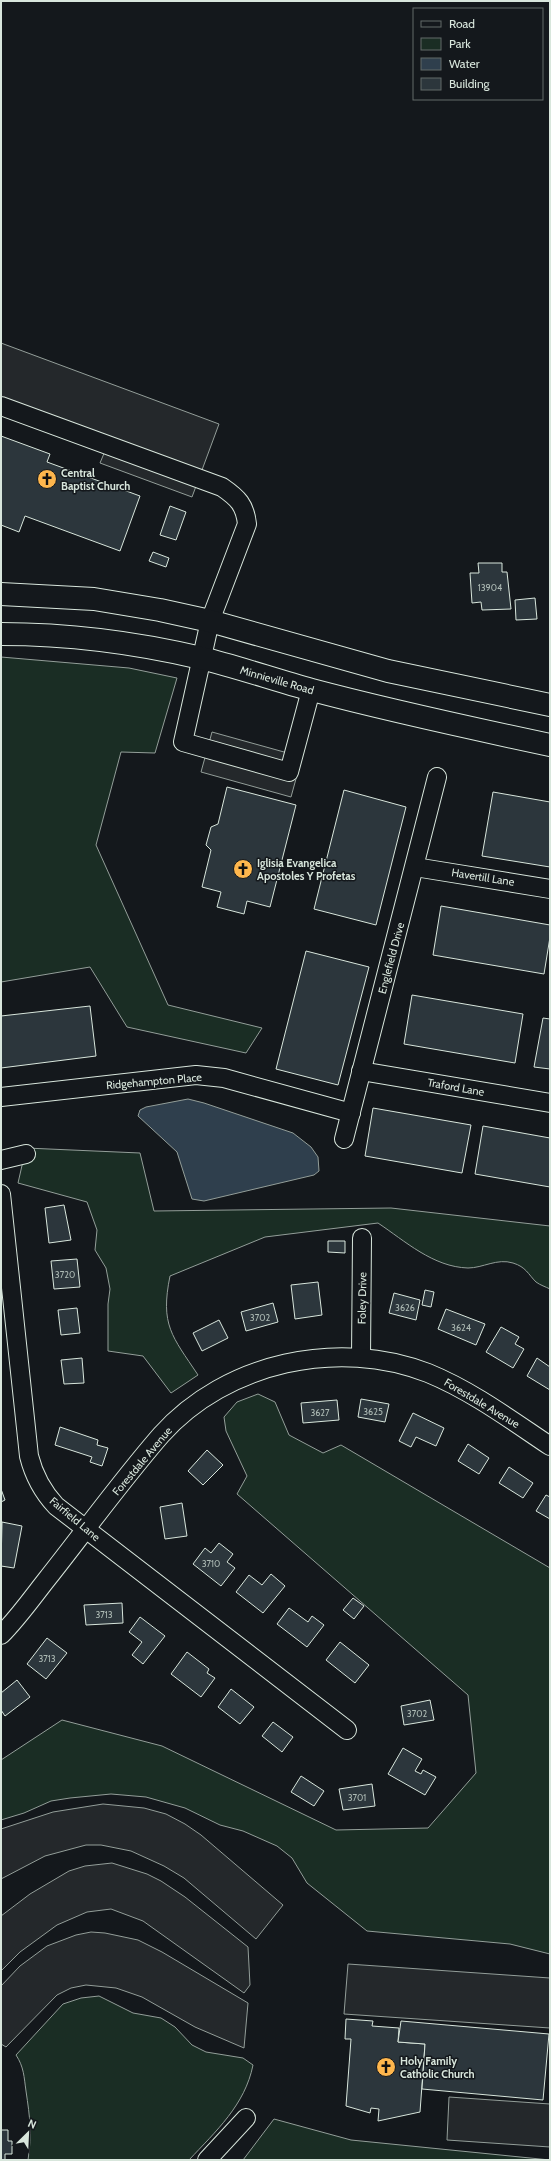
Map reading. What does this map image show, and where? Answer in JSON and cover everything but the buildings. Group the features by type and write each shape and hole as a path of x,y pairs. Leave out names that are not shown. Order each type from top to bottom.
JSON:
{"main road":[{"path":"1,594 94,599 160,610 210,621 388,671 550,705"},
{"name":"Minnieville Road","path":"1,634 52,634 136,644 203,659 311,690 432,721 550,745"}],"street":[{"path":"1,406 222,487 242,503 246,513 247,524 210,621 203,659 183,742 289,772 311,690"},
{"name":"Englefield Drive","path":"344,1139 437,777"},
{"name":"Havertill Lane","path":"415,867 550,889"},
{"name":"Traford Lane","path":"361,1071 550,1103"},
{"name":"Ridgehampton Place","path":"1,1098 185,1076 203,1076 224,1078 351,1113"},
{"path":"1,1160 26,1154"},
{"name":"Fairfield Lane","path":"1,1194 30,1463 40,1486 49,1498 86,1530 347,1730"},
{"name":"Foley Drive","path":"361,1357 362,1238"},
{"name":"Forestdale Avenue","path":"1,1635 162,1434 202,1400 227,1385 254,1373 283,1364 312,1358 361,1357 396,1363 452,1383 550,1446"},
{"path":"207,2160 246,2118"}],"green space":[{"path":"1,657 129,668 177,678 155,753 121,752 96,845 168,1005 262,1028 246,1053 127,1027 90,967 1,982"},
{"path":"26,1148 140,1153 154,1211 391,1208 550,1226 550,1289 536,1282 524,1269 513,1263 496,1262 474,1268 468,1268 455,1267 443,1263 420,1252 378,1223 265,1237 170,1276 166,1307 170,1329 181,1350 198,1375 171,1393 143,1356 108,1351 108,1304 110,1289 106,1268 95,1250 97,1230 87,1202 18,1183"},
{"path":"258,1394 275,1402 289,1435 323,1453 341,1445 550,1568 550,1954 510,1944 367,1931 307,1883 292,1858 277,1846 243,1831 220,1825 185,1808 146,1797 111,1794 51,1801 24,1813 1,1820 1,1760 62,1720 162,1746 336,1830 428,1828 476,1773 468,1695 237,1494 247,1476 226,1431 224,1417 237,1402"},
{"path":"99,1996 133,2013 161,2018 175,2027 192,2045 206,2052 243,2058 253,2065 243,2093 228,2117 189,2160 28,2160 30,2133 29,2109 23,2072 16,2055 63,2004 81,1998"},
{"path":"274,2119 351,2140 550,2160 243,2160"}],"shaded area":[{"path":"1,343 219,424 192,497 100,463 105,451 1,412"},
{"path":"212,732 302,757 291,797 201,772"},
{"path":"103,1804 144,1808 166,1814 185,1824 201,1835 283,1905 256,1939 184,1878 164,1866 131,1851 101,1845 86,1845 45,1856 1,1879 1,1829 53,1812"},
{"path":"112,1863 147,1874 161,1881 185,1897 248,1947 250,1985 244,1993 143,1921 111,1909 87,1912 57,1925 20,1952 1,1971 1,1916 30,1894 69,1871 85,1866"},
{"path":"91,1932 105,1933 138,1940 162,1952 248,2003 244,2048 195,2027 142,1997 116,1988 86,1985 71,1988 57,1995 6,2047 1,2044 1,1986 20,1966 47,1946 76,1935"},
{"path":"348,1964 550,1978 550,2028 344,2014"},
{"path":"449,2097 550,2104 550,2147 447,2140"}],"water":[{"path":"188,1099 293,1133 311,1147 318,1157 319,1171 314,1175 204,1201 192,1199 177,1152 138,1116 140,1110 146,1107"}],"place":[{"name":"Central Baptist Church","path":"47,479"},
{"name":"Iglisia Evangelica Apostoles Y Profetas","path":"243,869"},
{"name":"Holy Family Catholic Church","path":"386,2067"}]}
